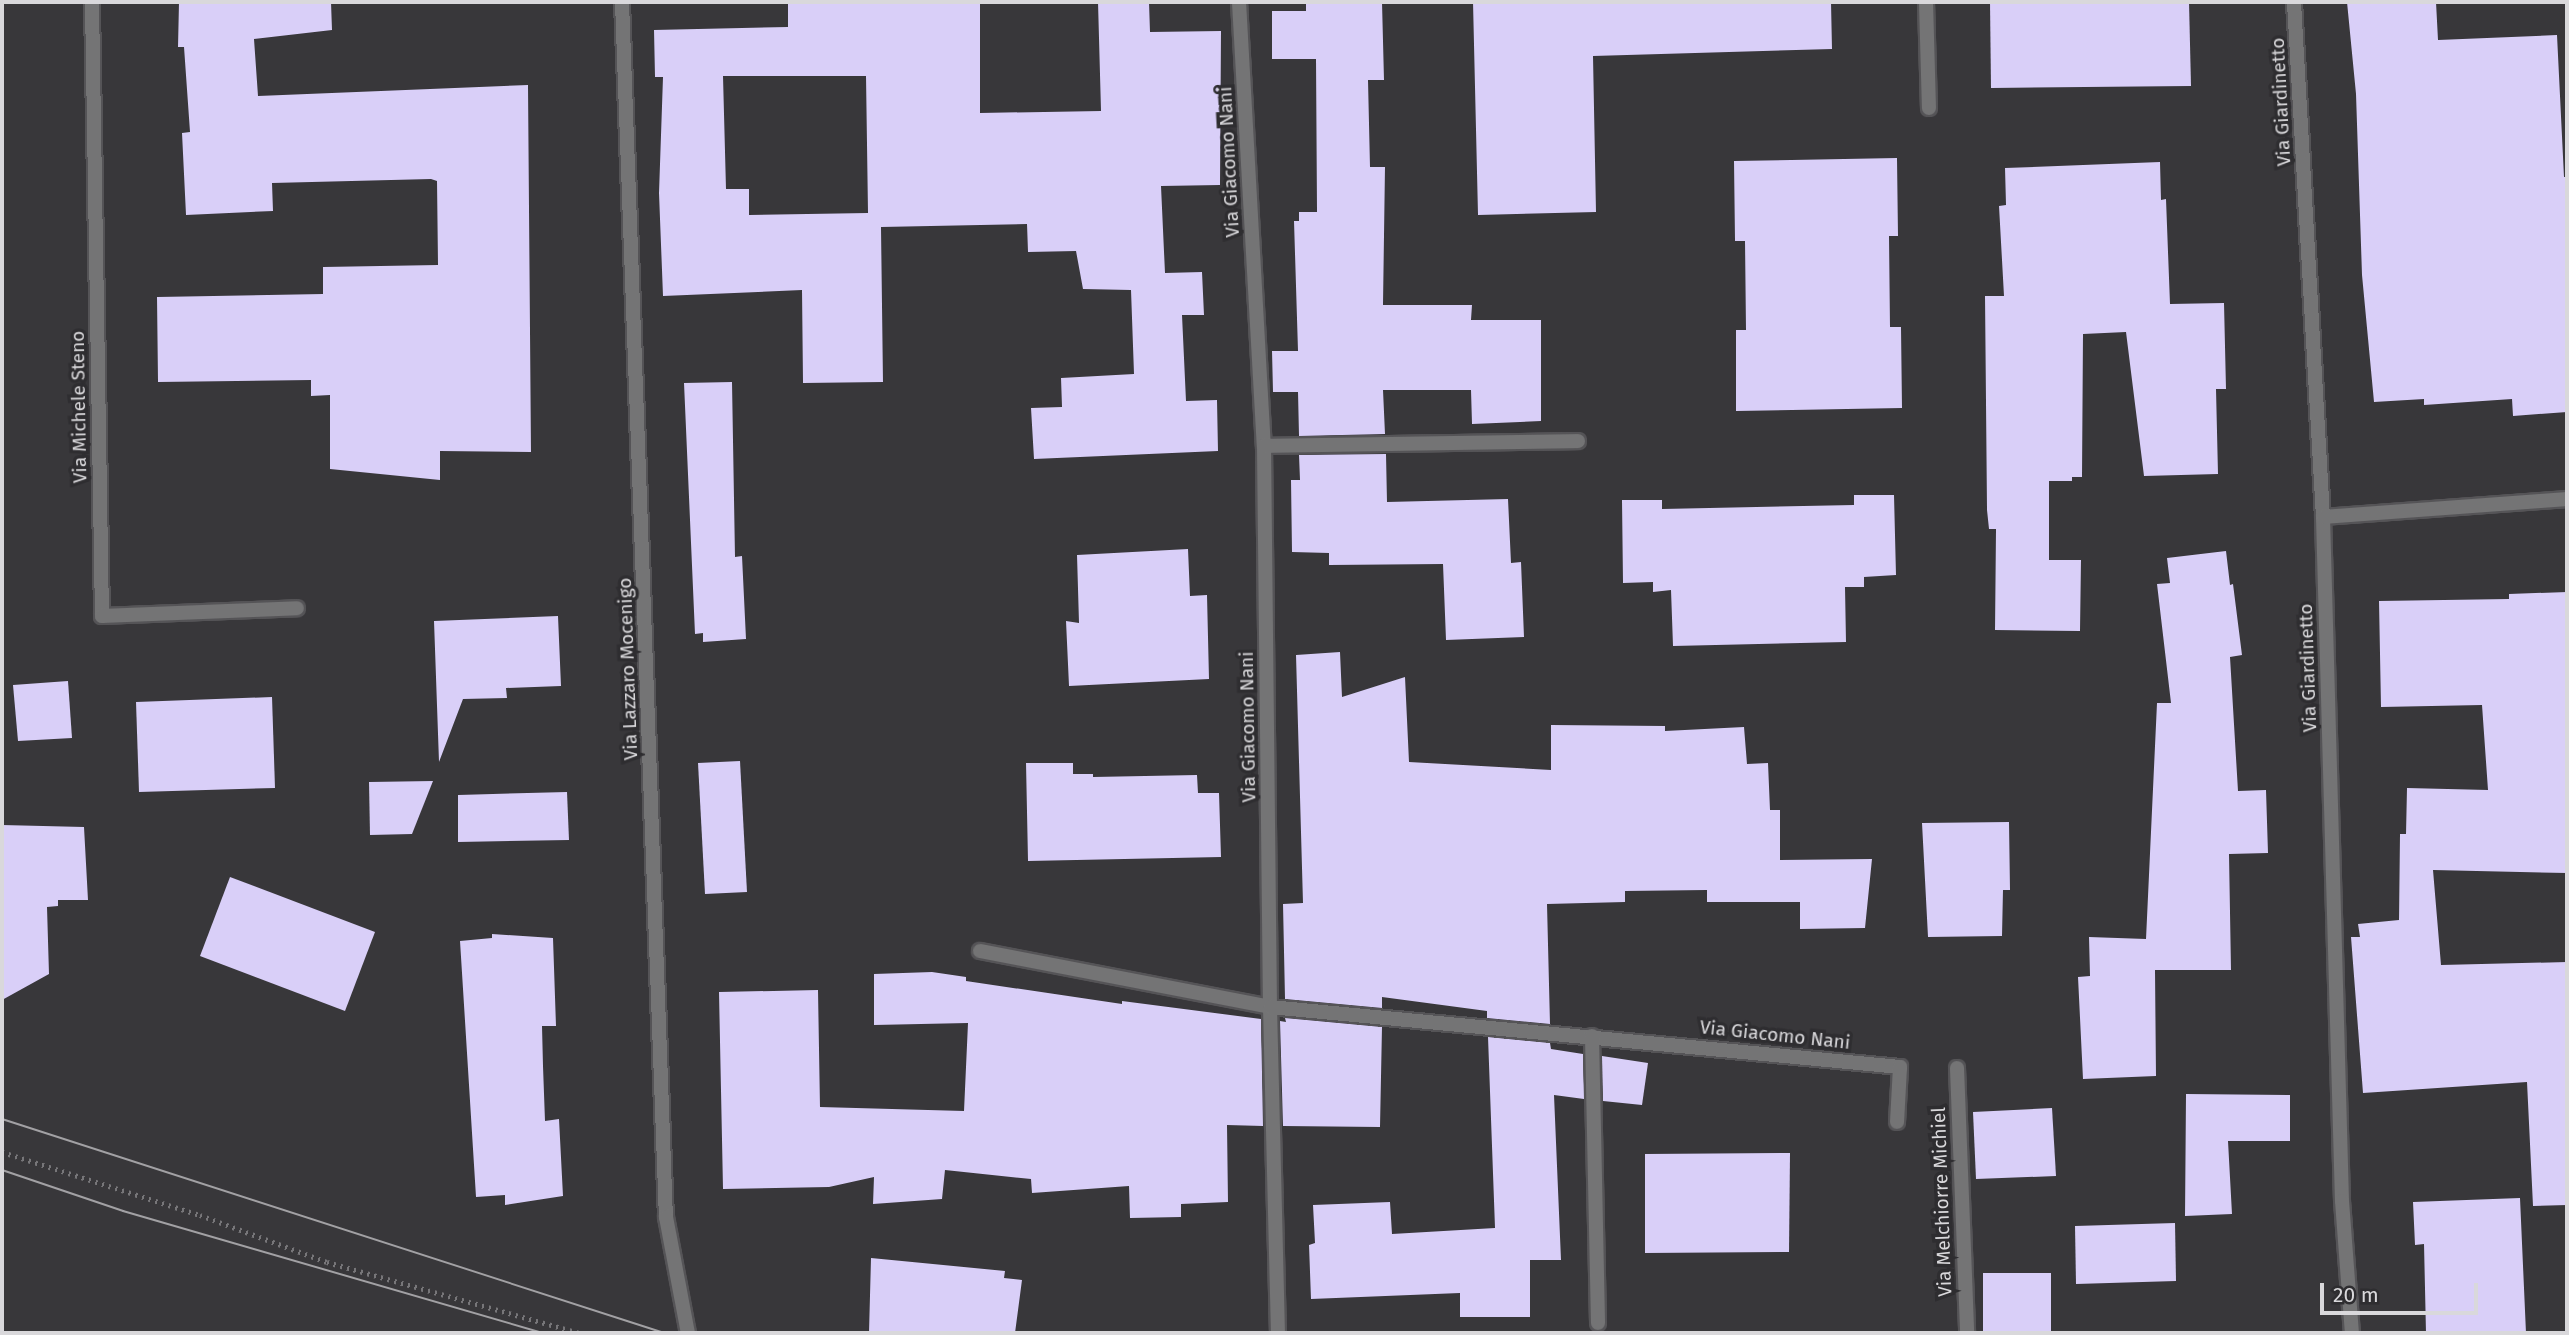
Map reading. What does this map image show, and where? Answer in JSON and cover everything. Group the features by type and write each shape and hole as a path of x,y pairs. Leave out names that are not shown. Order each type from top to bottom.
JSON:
{"street":[{"name":"Via Michele Steno","path":"92,2 102,616 297,608"},
{"name":"Via Lazzaro Mocenigo","path":"622,2 666,1217 688,1333"},
{"name":"Via Giacomo Nani","path":"1239,2 1264,446 1270,1007 1278,1333"},
{"path":"1926,2 1929,108"},
{"name":"Via Giardinetto","path":"2294,2 2323,517 2342,1201 2352,1333"},
{"path":"1264,446 1578,440"},
{"path":"2323,517 2567,499"},
{"name":"Via Giacomo Nani","path":"980,951 1270,1007 1900,1067 1897,1122"},
{"path":"1592,1036 1598,1323"},
{"name":"Via Melchiorre Michiel","path":"1956,1068 1967,1333"}],"path":[{"path":"2,1152 200,1215 327,1262 580,1333"}],"building":[{"path":"179,2 331,2 332,30 254,39 258,96 528,85 531,452 440,451 440,480 330,469 330,395 311,396 311,380 158,382 157,297 323,294 323,267 438,265 437,181 431,179 272,183 273,211 186,215 182,133 190,132 184,47 178,47"},
{"path":"788,2 980,2 980,113 1101,111 1098,2 1149,2 1150,32 1221,31 1220,185 1161,186 1165,273 1202,272 1204,315 1182,315 1186,401 1217,400 1218,451 1034,459 1031,408 1062,407 1061,378 1134,374 1131,290 1083,289 1076,251 1028,252 1027,224 881,227 883,382 803,383 802,290 663,296 659,193 663,77 655,77 654,30 788,27","holes":["723,76 866,76 868,213 749,215 749,189 726,189"]},
{"path":"1306,2 1382,2 1384,80 1368,80 1370,167 1385,167 1383,305 1472,305 1471,320 1541,320 1541,421 1472,424 1471,390 1383,390 1385,434 1299,436 1298,392 1273,392 1272,351 1298,351 1294,221 1299,221 1299,212 1317,212 1316,59 1272,59 1272,11 1306,11"},
{"path":"1473,2 1831,2 1832,49 1593,56 1596,212 1478,215"},
{"path":"1990,2 2189,2 2191,86 1991,88"},
{"path":"2347,2 2436,2 2438,40 2557,35 2564,177 2567,177 2567,412 2513,416 2512,399 2424,405 2424,399 2374,402 2362,275 2356,94"},
{"path":"1897,158 1898,236 1889,236 1890,327 1901,327 1902,408 1736,411 1736,330 1746,330 1745,241 1735,241 1734,161"},
{"path":"2160,162 2161,200 2166,199 2170,304 2224,303 2226,389 2216,389 2218,474 2144,476 2126,332 2083,334 2082,477 2072,477 2072,481 2049,481 2049,560 2081,560 2080,631 1995,630 1996,529 1989,529 1987,510 1985,296 2004,296 1999,206 2006,205 2005,168"},
{"path":"732,382 735,557 742,556 746,639 703,642 703,633 695,634 684,383"},
{"path":"1386,454 1387,502 1508,499 1511,563 1521,562 1524,637 1446,640 1443,564 1329,565 1329,553 1292,552 1291,480 1300,480 1299,455"},
{"path":"1854,495 1894,495 1896,575 1864,577 1864,587 1845,587 1846,642 1673,646 1671,590 1653,592 1653,582 1623,583 1622,500 1662,500 1662,509 1854,505"},
{"path":"1188,549 1190,596 1207,595 1209,679 1069,686 1066,621 1079,623 1077,555"},
{"path":"2226,551 2242,655 2230,657 2238,791 2266,790 2268,853 2229,854 2231,970 2155,970 2156,1076 2083,1079 2078,977 2090,976 2089,937 2146,939 2157,703 2171,703 2157,584 2170,583 2167,558"},
{"path":"2567,592 2567,873 2433,870 2441,965 2567,962 2567,1205 2533,1206 2527,1082 2363,1093 2351,937 2360,937 2358,924 2399,920 2400,834 2406,834 2407,788 2488,790 2482,705 2381,707 2379,601 2509,599 2509,594"},
{"path":"558,616 561,686 506,688 507,698 463,699 439,762 434,621"},
{"path":"1340,652 1342,697 1405,677 1409,762 1551,770 1551,725 1665,726 1665,731 1744,727 1747,764 1768,763 1770,810 1780,810 1780,860 1872,859 1865,928 1800,929 1800,902 1707,902 1707,890 1625,891 1625,902 1547,904 1550,1024 1487,1018 1487,1011 1382,997 1382,1008 1285,999 1283,904 1303,903 1296,655"},
{"path":"68,681 72,738 18,741 13,685"},
{"path":"272,697 275,788 139,792 136,702"},
{"path":"740,761 747,892 705,894 698,763"},
{"path":"1026,763 1073,763 1073,774 1093,774 1093,777 1197,775 1198,793 1219,793 1221,857 1028,861"},
{"path":"433,781 412,834 370,835 369,782"},
{"path":"567,792 569,840 458,842 458,795"},
{"path":"2009,822 2010,890 2003,890 2002,936 1928,937 1922,823"},
{"path":"2,825 84,827 88,900 58,900 58,906 47,907 49,974 2,1000"},
{"path":"230,877 375,932 345,1011 200,956"},
{"path":"492,934 553,938 556,1026 542,1026 545,1121 559,1119 563,1196 505,1205 505,1195 476,1197 460,941 492,938"},
{"path":"932,972 966,977 966,981 1122,1004 1122,1001 1261,1019 1263,1126 1227,1125 1228,1202 1181,1204 1181,1217 1130,1218 1129,1186 1032,1193 1031,1179 945,1170 942,1199 873,1204 874,1177 829,1187 723,1189 719,992 818,990 820,1107 964,1111 968,1023 874,1025 874,974"},
{"path":"1285,1018 1382,1027 1380,1127 1283,1126 1280,1021 1286,1022"},
{"path":"1488,1037 1550,1043 1551,1049 1583,1054 1584,1099 1554,1095 1561,1260 1530,1260 1530,1317 1460,1317 1460,1293 1311,1299 1309,1245 1315,1243 1313,1205 1390,1202 1392,1234 1495,1228"},
{"path":"1602,1056 1648,1063 1642,1105 1603,1101"},
{"path":"2186,1094 2290,1095 2290,1141 2228,1141 2232,1214 2185,1216"},
{"path":"2052,1108 2056,1176 1976,1179 1973,1112"},
{"path":"1790,1153 1789,1252 1645,1253 1645,1154"},
{"path":"2520,1198 2526,1333 2426,1333 2424,1244 2415,1245 2413,1202"},
{"path":"2175,1223 2176,1281 2076,1284 2075,1226"},
{"path":"871,1258 1005,1271 1004,1278 1022,1280 1015,1333 869,1333"},
{"path":"1983,1273 2051,1273 2051,1333 1983,1333"}],"tram line":[{"path":"2,1119 664,1333"},
{"path":"2,1170 123,1211 543,1333"}]}
